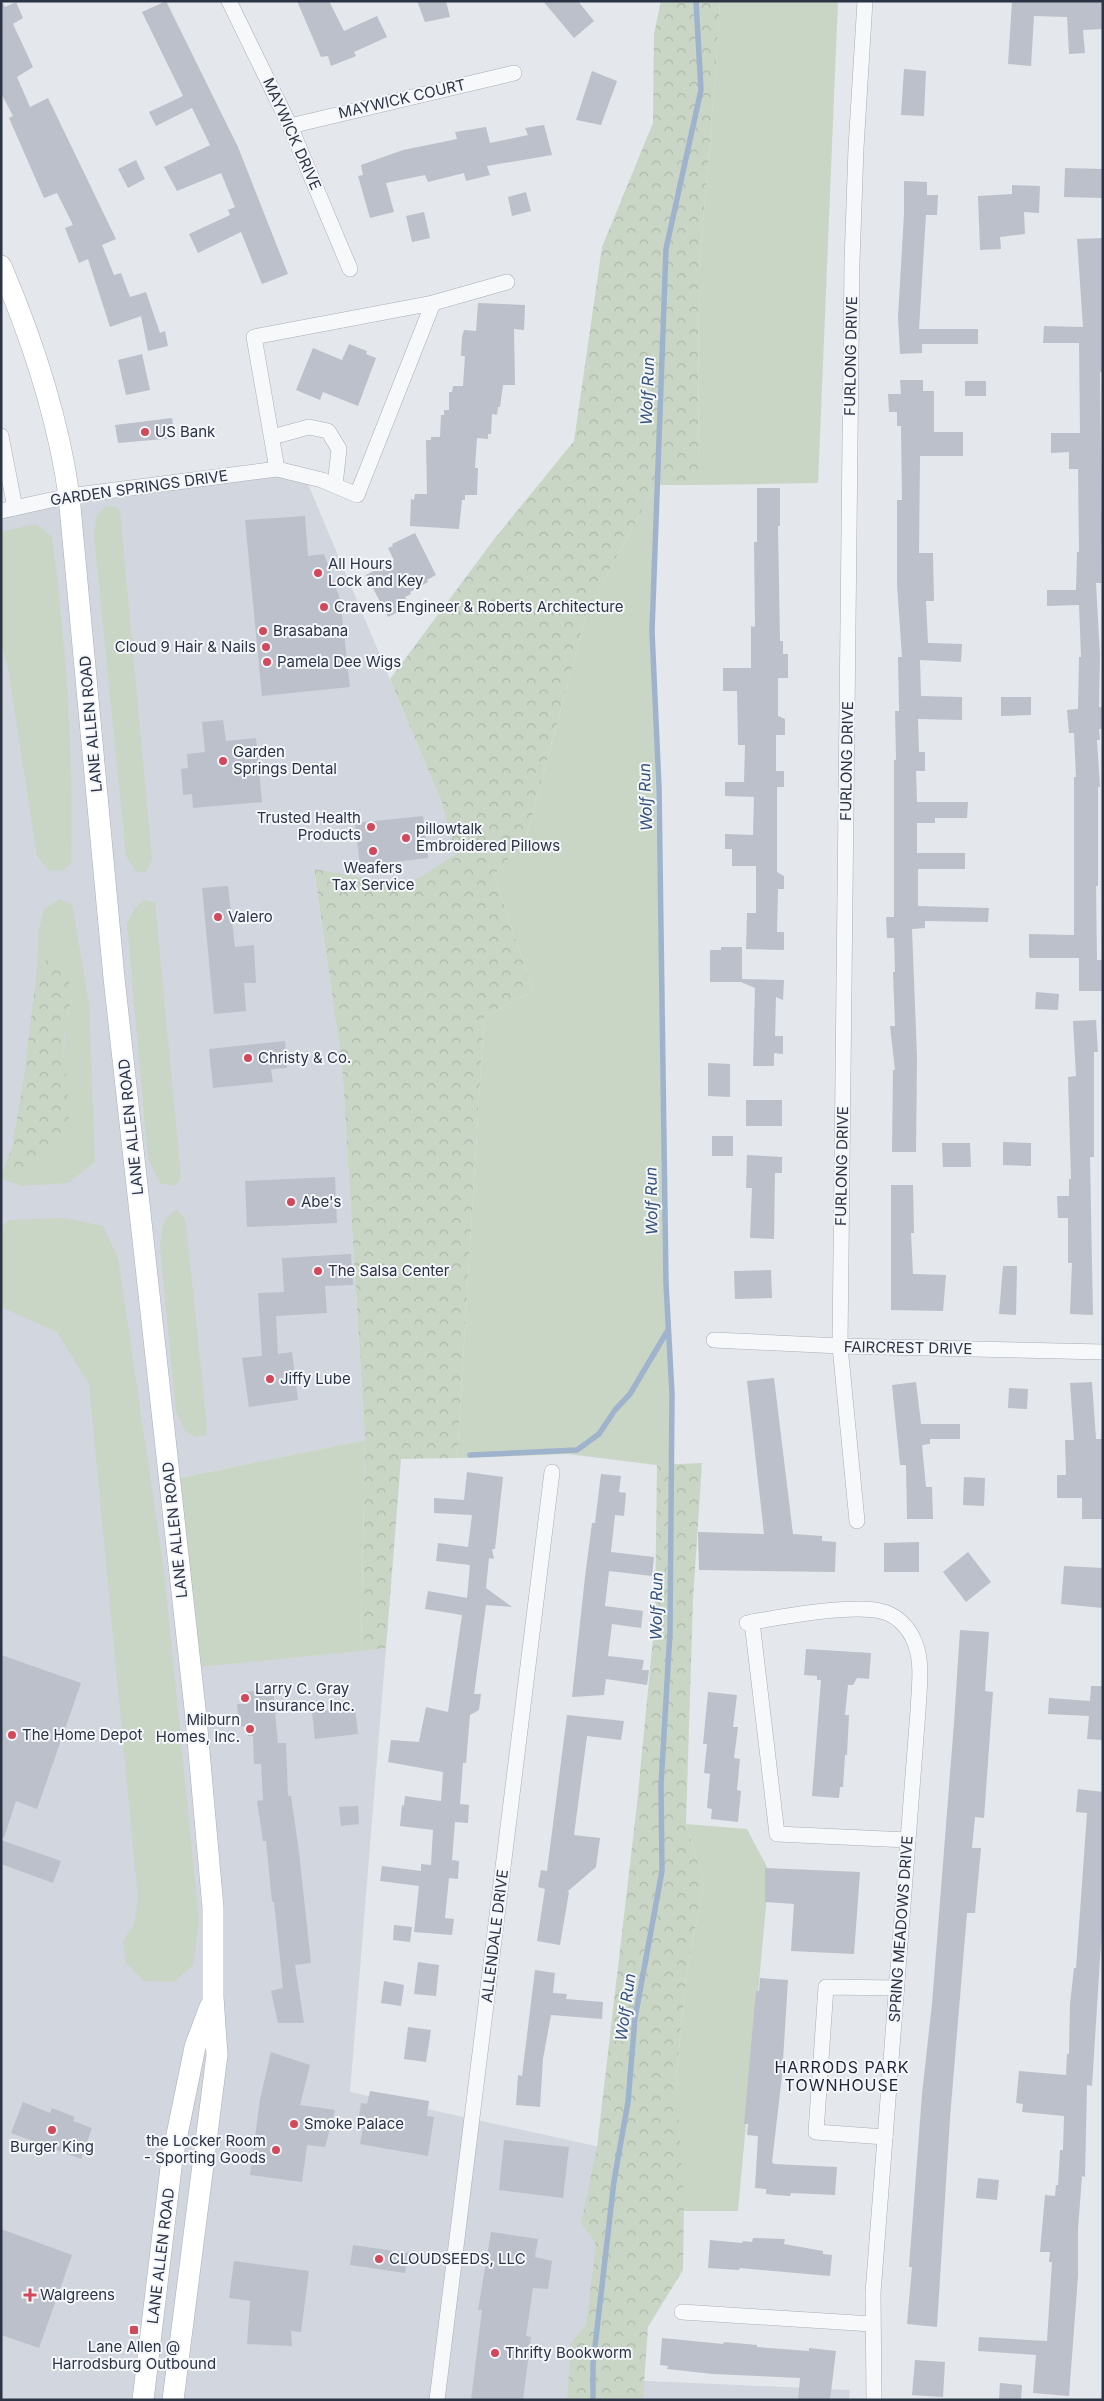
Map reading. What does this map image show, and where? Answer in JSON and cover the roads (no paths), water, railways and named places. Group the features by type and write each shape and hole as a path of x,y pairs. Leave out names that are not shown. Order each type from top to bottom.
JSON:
{"main road":[{"name":"LANE ALLEN ROAD","path":"1,266 28,332 50,400 63,449 114,978 196,1718 213,1908 213,1997 216,2055 173,2400"},
{"name":"LANE ALLEN ROAD","path":"143,2400 172,2158 195,2047 213,1997"}],"street":[{"name":"MAYWICK DRIVE","path":"229,1 290,126 350,269"},
{"name":"FURLONG DRIVE","path":"857,1521 840,1346 852,262 856,148 865,1"},
{"name":"MAYWICK COURT","path":"290,126 514,73"},
{"path":"433,303 357,495 322,480 277,469 254,337 433,303 507,282"},
{"path":"272,437 309,428 328,431 338,449 335,485"},
{"path":"1,436 8,510"},
{"name":"GARDEN SPRINGS DRIVE","path":"8,510 69,496 277,469"},
{"name":"FAIRCREST DRIVE","path":"714,1340 840,1346 1103,1352"},
{"name":"ALLENDALE DRIVE","path":"437,2400 552,1472"},
{"name":"SPRING MEADOWS DRIVE","path":"874,2400 872,2324 908,1840 919,1677 915,1643 908,1629 896,1617 880,1611 853,1609 750,1623 777,1834 908,1840"},
{"path":"885,2137 816,2132 826,1987 897,1988"},
{"path":"682,2312 872,2324"}],"waterway":[{"name":"Wolf Run","path":"593,2400 593,2364 614,2181 628,2102 635,2018 662,1871 661,1785 670,1632 672,1394 666,1284 659,788 652,631 666,249 701,90 696,1"},
{"path":"470,1455 577,1450 599,1434 615,1410 630,1394 668,1330"}],"place":[{"name":"US Bank","path":"145,432"},
{"name":"All Hours Lock and Key","path":"318,573"},
{"name":"Cravens Engineer & Roberts Architecture","path":"324,607"},
{"name":"Brasabana","path":"263,631"},
{"name":"Cloud 9 Hair & Nails","path":"266,647"},
{"name":"Pamela Dee Wigs","path":"267,662"},
{"name":"Garden Springs Dental","path":"223,761"},
{"name":"Trusted Health Products","path":"371,827"},
{"name":"pillowtalk Embroidered Pillows","path":"406,838"},
{"name":"Weafers Tax Service","path":"373,851"},
{"name":"Valero","path":"218,917"},
{"name":"Christy & Co.","path":"248,1058"},
{"name":"Abe's","path":"291,1202"},
{"name":"The Salsa Center","path":"318,1271"},
{"name":"Jiffy Lube","path":"270,1379"},
{"name":"Larry C. Gray Insurance Inc.","path":"245,1698"},
{"name":"Milburn Homes, Inc.","path":"250,1729"},
{"name":"The Home Depot","path":"12,1735"},
{"name":"Smoke Palace","path":"294,2124"},
{"name":"Burger King","path":"52,2130"},
{"name":"the Locker Room - Sporting Goods","path":"276,2150"},
{"name":"CLOUDSEEDS, LLC","path":"379,2259"},
{"name":"Walgreens","path":"30,2295"},
{"name":"Lane Allen @ Harrodsburg Outbound","path":"134,2330"},
{"name":"Thrifty Bookworm","path":"495,2353"}],"district":[{"name":"HARRODS PARK TOWNHOUSE","path":"842,2076"}]}
